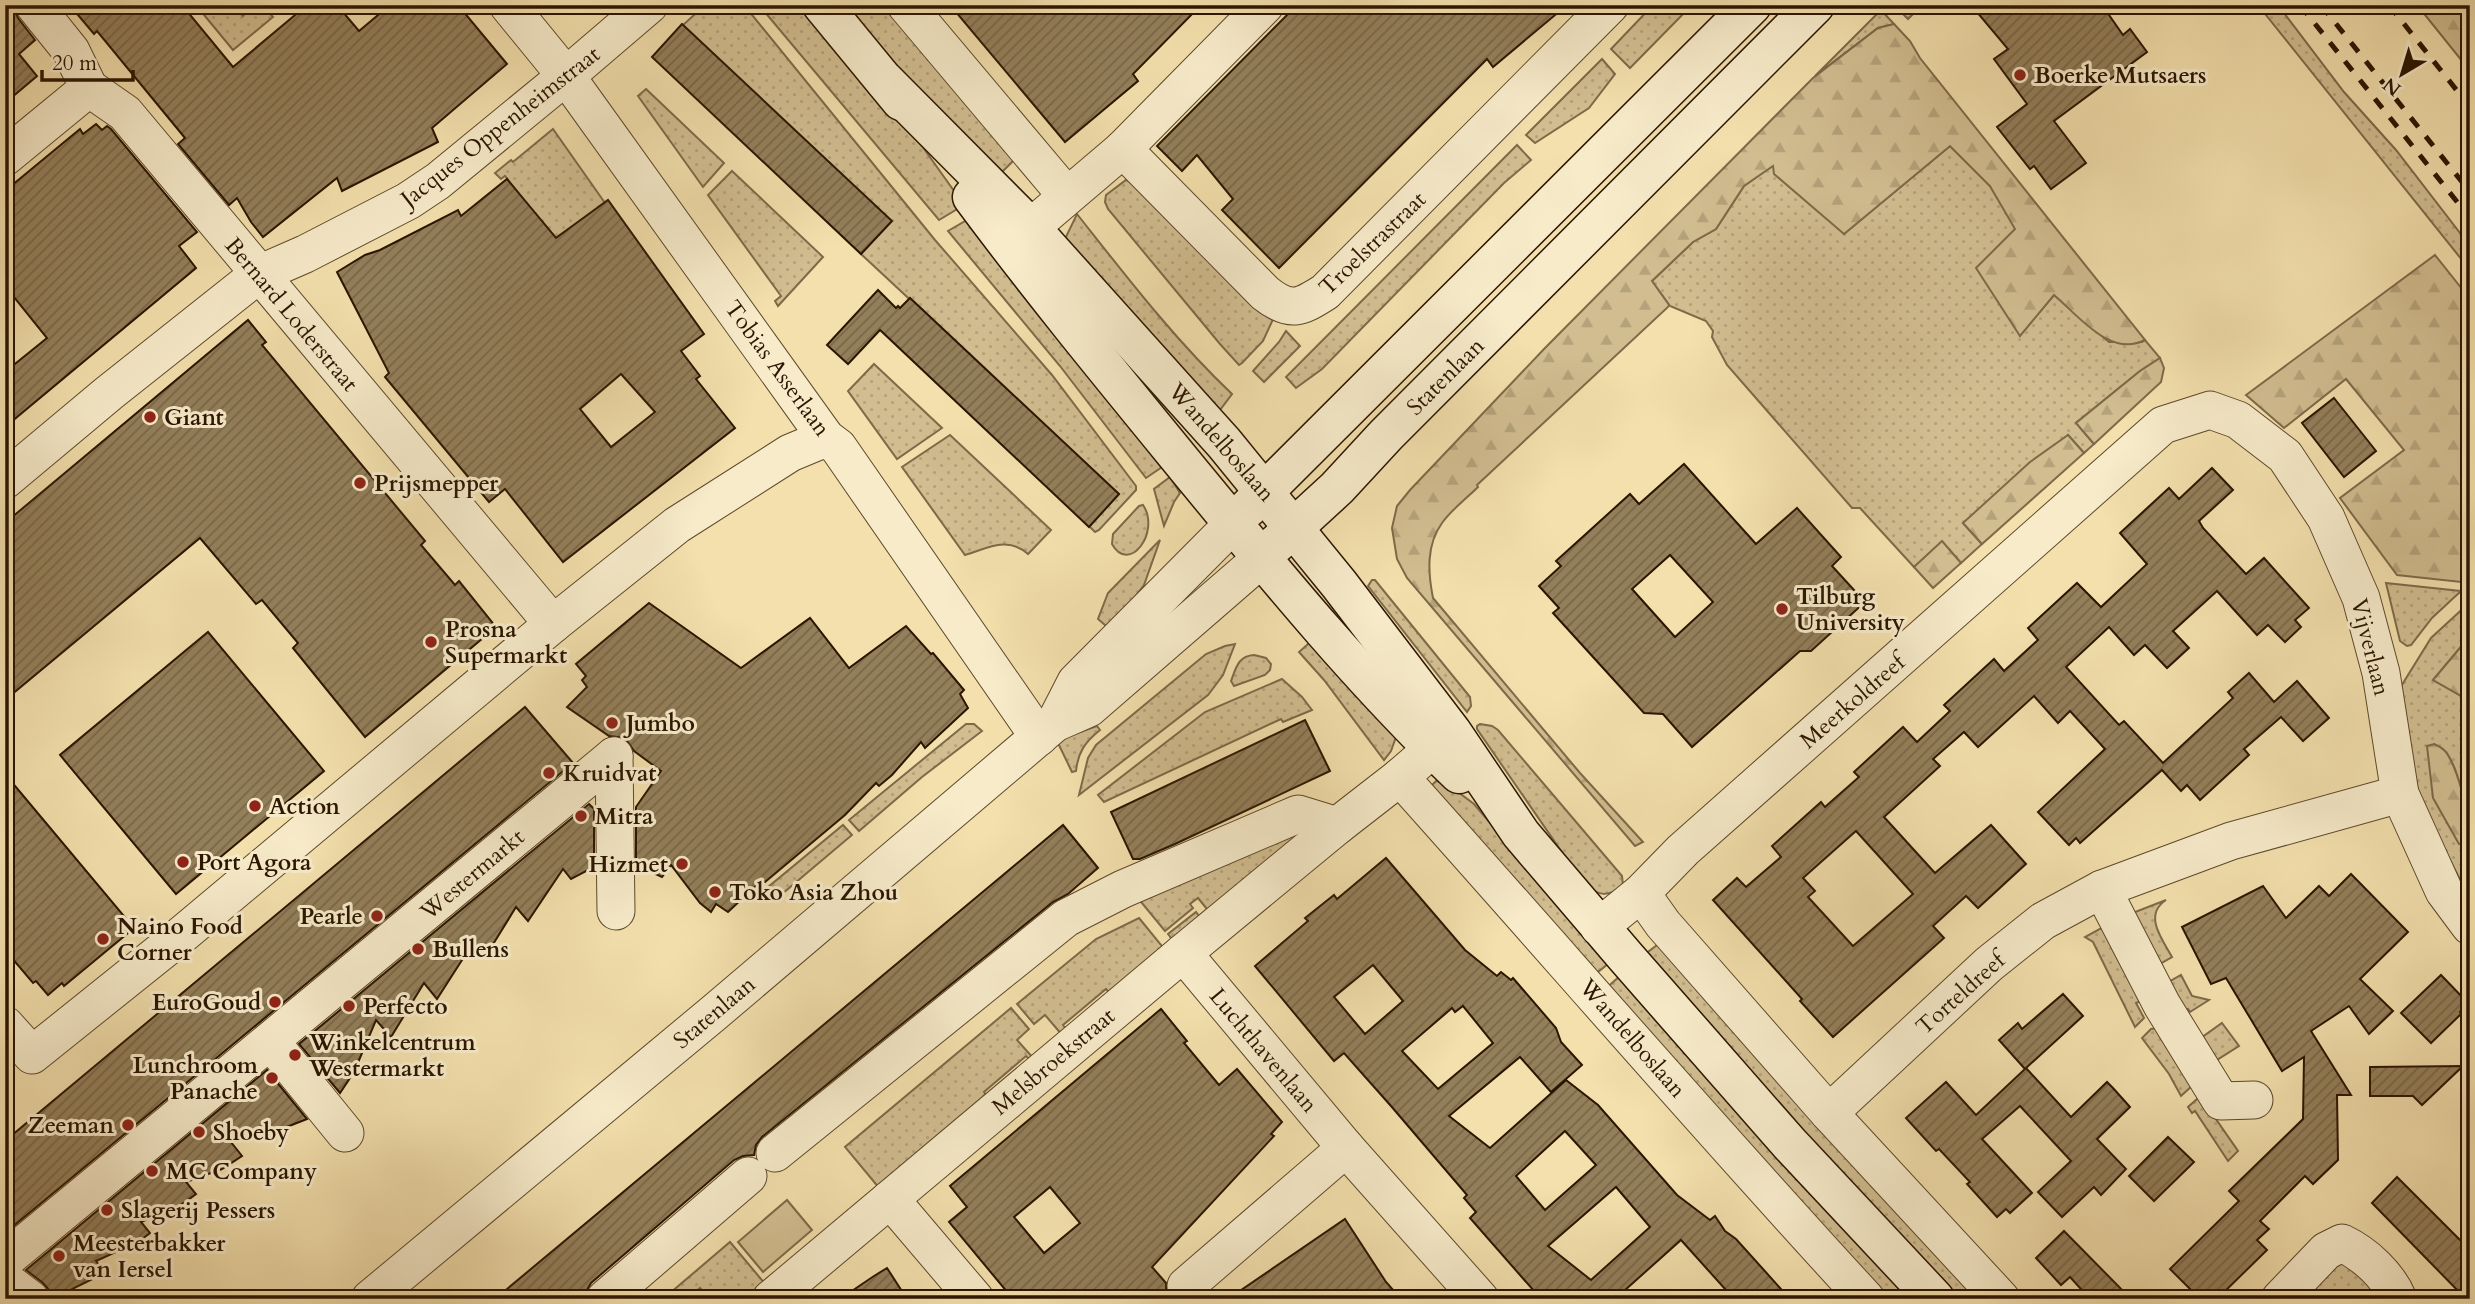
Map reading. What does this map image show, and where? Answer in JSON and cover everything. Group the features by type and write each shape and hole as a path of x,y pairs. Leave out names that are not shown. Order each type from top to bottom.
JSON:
{"street":[{"path":"5,157 89,89 71,51 34,5"},
{"name":"Tobias Asserlaan","path":"508,5 566,76 826,438 838,447 1047,730"},
{"name":"Jacques Oppenheimstraat","path":"5,480 258,274 306,254 408,201 438,181 649,5"},
{"name":"Wandelboslaan","path":"822,5 1019,237 1233,524 1262,558 1442,740 1600,927 1789,1143 1936,1299"},
{"path":"1019,237 1123,149 1265,5"},
{"name":"Statenlaan","path":"1047,730 1076,682 1752,5"},
{"name":"Statenlaan","path":"370,1299 715,1012 1047,730 1089,708 1262,558 1337,488 1396,425 1815,5"},
{"name":"Troelstrastraat","path":"1123,149 1265,293 1289,306 1302,306 1325,292 1607,6"},
{"path":"911,7 1066,195"},
{"name":"Bernard Loderstraat","path":"89,89 125,113 553,624"},
{"name":"Wandelboslaan","path":"1019,237 1126,331 1265,491 1294,527 1442,740"},
{"name":"Vijverlaan","path":"2210,410 2238,420 2286,456 2326,518 2361,598 2378,661 2400,794 2444,891 2470,926"},
{"name":"Meerkoldreef","path":"1600,927 1641,893 1683,850 2163,425 2210,410"},
{"path":"5,1026 32,1055 178,938 553,624 677,525 790,453 826,438"},
{"name":"Melsbroekstraat","path":"771,1299 1183,953 1442,740"},
{"name":"Westermarkt","path":"5,1260 614,755 616,911"},
{"name":"Wandelboslaan","path":"1400,777 1590,988 1756,1179 1866,1299"},
{"name":"Torteldreef","path":"1829,1112 1990,964 2043,921 2102,889 2231,841 2400,794"},
{"path":"775,1153 1066,918 1123,889 1298,814 1337,826"},
{"path":"2102,889 2162,1005 2221,1101 2254,1100"},
{"path":"1641,893 1662,924 1829,1112 2001,1299"},
{"name":"Luchthavenlaan","path":"1183,953 1346,1147 1480,1299"},
{"path":"271,1042 345,1132"},
{"path":"1186,1286 1346,1147"},
{"path":"605,1299 748,1176"},
{"path":"890,1199 975,1299"},
{"path":"2280,1299 2326,1251 2342,1243 2356,1250 2392,1285 2398,1299"},
{"path":"5,1280 30,1299"}],"green space":[{"path":"205,5 232,5 243,16 253,5 262,5 273,17 233,50 200,10"},
{"path":"705,5 744,5 935,240 1052,375 1136,486 1136,490 1099,530 1095,532 1089,526 1119,494 861,254 683,25"},
{"path":"759,5 805,5 922,146 964,205 939,220"},
{"path":"843,5 892,5 1018,156 994,180"},
{"path":"1653,5 1692,5 1630,68 1611,49"},
{"path":"1894,5 1922,5 1908,19"},
{"path":"2258,5 2278,5 2344,92 2396,150 2470,246 2470,270"},
{"path":"2417,5 2470,5 2470,71"},
{"path":"1881,10 1894,24 1878,28 1815,76"},
{"path":"1894,24 2145,340 2132,344 2107,339 2084,323 2054,295 2020,336 1976,268 2015,229 1990,186 1950,146 1844,234 1774,174 1773,166 1744,186 1716,229 1693,242 1652,281 1668,307 1477,485 1442,523 1431,550 1429,569 1433,598 1580,773 1643,842 1635,846 1407,578 1397,559 1392,528 1397,506 1545,348 1813,78 1878,28"},
{"path":"1602,59 1615,74 1589,108 1535,143 1526,135"},
{"path":"646,89 724,163 703,187 638,96"},
{"path":"553,129 605,203 526,259 530,208 505,176 501,179 495,173 511,160 513,162"},
{"path":"1517,145 1531,160 1504,183 1322,369 1296,388 1286,377"},
{"path":"1950,146 1990,186 2016,229 2020,335 2054,295 2109,342 2145,340 2160,358 2076,423 2094,444 2084,453 2068,435 1963,523 1982,544 1961,563 1942,542 1914,567 1860,508 1852,508 1727,365 1706,321 1670,306 1652,281 1693,242 1716,229 1744,186 1773,165 1844,234"},
{"path":"732,171 823,257 778,306 775,301 781,296 708,195"},
{"path":"1126,180 1274,317 1263,341 1239,365 1108,209 1106,195"},
{"path":"1077,214 1171,330 1232,394 1214,418 1063,243"},
{"path":"972,217 1162,467 1146,478 1060,366 948,231"},
{"path":"2435,255 2470,299 2470,583 2397,575 2340,498 2404,450 2346,379 2284,428 2246,395"},
{"path":"1286,331 1300,346 1264,382 1253,371"},
{"path":"2160,358 2164,368 2161,382 2094,444 2076,423"},
{"path":"874,364 942,428 897,459 848,391"},
{"path":"950,435 1051,530 1028,554 1013,546 998,545 965,555 902,467"},
{"path":"2068,435 2084,453 1982,544 1963,523 2030,462"},
{"path":"1170,477 1180,493 1164,526 1154,489"},
{"path":"1143,505 1148,516 1146,537 1134,552 1127,555 1119,552 1112,544 1113,534"},
{"path":"1160,540 1144,585 1106,626 1098,619 1108,593"},
{"path":"1942,541 1961,563 1933,588 1914,567"},
{"path":"1375,580 1470,697 1471,706 1467,712 1368,586"},
{"path":"2386,583 2461,591 2432,618 2411,645 2407,646 2400,641"},
{"path":"2470,602 2470,636 2433,680 2470,701 2470,826 2462,789 2468,845 2470,840 2470,899 2417,796 2400,688 2431,638"},
{"path":"2470,636 2470,701 2433,680"},
{"path":"1316,637 1396,737 1384,760 1324,680 1299,652"},
{"path":"1235,644 1223,675 1208,695 1079,795 1088,758 1096,745 1206,654"},
{"path":"1254,655 1266,658 1271,664 1270,670 1265,675 1234,686 1231,681 1238,664 1244,658"},
{"path":"1282,679 1312,710 1283,722 1281,719 1104,802 1098,795 1205,712"},
{"path":"966,724 974,724 982,731 922,777 859,831 849,820"},
{"path":"1480,724 1498,730 1622,876 1623,885 1605,894 1586,887 1477,729"},
{"path":"1097,726 1100,730 1083,748 1076,771 1072,772 1058,743 1066,737"},
{"path":"2434,744 2443,749 2449,757 2459,781 2469,825 2468,845 2459,844 2433,798 2427,746"},
{"path":"1436,781 1446,783 1474,804 1609,963 1593,976 1431,786"},
{"path":"843,825 852,835 776,899 767,888"},
{"path":"1295,834 1297,837 1175,943 1168,934 1196,912 1199,916 1207,909 1198,898 1190,904 1193,908 1165,931 1132,891"},
{"path":"2166,900 2159,906 2155,920 2172,957 2156,966 2130,914"},
{"path":"1139,918 1166,951 1112,996 1106,989 1063,1025 1068,1032 1063,1036 1045,1015 1034,1024 1017,1004 1096,939"},
{"path":"2105,926 2143,1000 2136,1003 2144,1018 2135,1027 2093,942 2085,937"},
{"path":"1661,942 1984,1299 1954,1299 1863,1201 1644,955"},
{"path":"2181,975 2192,996 2209,1000 2190,1012 2188,1009 2182,1013 2165,984"},
{"path":"1620,976 1910,1299 1882,1299 1604,990"},
{"path":"1011,1008 1029,1029 1017,1040 1035,1060 1032,1062 1026,1056 984,1092 989,1099 880,1189 845,1147"},
{"path":"2222,1023 2239,1046 2212,1063 2198,1040"},
{"path":"2159,1028 2193,1085 2181,1096 2169,1074 2142,1038 2151,1029"},
{"path":"2197,1099 2202,1099 2238,1151 2228,1161 2195,1111 2192,1113 2188,1107"},
{"path":"787,1200 812,1230 763,1272 738,1242"},
{"path":"730,1242 766,1285 750,1299 710,1299 700,1288 687,1299 663,1299"},
{"path":"2344,1261 2383,1299 2299,1299 2332,1266"}],"building":[{"path":"5,5 13,5 18,18 35,40 19,54 37,76 5,103"},
{"path":"61,5 182,5 233,67 307,5 337,5 359,31 390,5 458,5 507,64 432,128 438,142 342,191 337,178 263,237 237,198 229,205 178,144 185,138 97,31 94,34 73,9 68,13"},
{"path":"950,5 1201,5 1133,74 1138,81 1065,142"},
{"path":"1297,5 1567,5 1493,67 1487,59 1279,268 1222,210 1233,199 1197,155 1182,171 1157,146"},
{"path":"1971,5 2102,5 2123,35 2130,29 2147,52 2054,121 2086,163 2051,189 2034,166 2030,169 1997,127 2027,104 1994,59 2008,49"},
{"path":"682,24 892,221 861,254 652,57"},
{"path":"96,124 102,130 107,126 111,129 197,232 179,246 196,268 5,427 5,372 47,338 5,286 5,191 80,129 83,134"},
{"path":"507,179 556,238 608,200 704,334 681,351 700,376 696,379 735,428 563,562 505,489 489,502 385,377 389,373 337,272 365,255 458,210 461,216","holes":["621,374 655,412 611,447 580,409"]},
{"path":"878,290 896,308 900,308 910,298 1119,494 1089,527 880,330 848,364 827,345"},
{"path":"248,320 266,342 262,345 425,541 421,545 455,585 459,581 496,627 365,737 293,648 298,643 262,600 256,604 200,538 5,700 5,523"},
{"path":"2334,398 2376,451 2344,477 2302,423"},
{"name":"Tilburg University","path":"1684,464 1756,544 1797,508 1841,557 1832,566 1865,602 1811,651 1800,651 1692,747 1663,714 1644,713 1553,613 1559,608 1539,586 1561,566 1556,561 1630,494 1639,504","holes":["1670,555 1713,602 1675,637 1632,589"]},
{"path":"2212,468 2233,490 2199,521 2246,574 2264,558 2309,608 2295,620 2301,627 2285,642 2268,625 2257,635 2217,591 2173,631 2189,648 2167,668 2145,645 2134,655 2109,627 2066,667 2119,725 2124,721 2163,763 2233,698 2228,692 2249,673 2274,702 2297,681 2329,718 2303,741 2281,717 2244,749 2249,755 2200,800 2187,785 2181,791 2162,770 2080,843 2076,838 2069,845 2038,812 2105,749 2070,711 2058,723 2034,696 1978,747 1964,732 1933,759 1940,766 1884,817 1935,873 1991,825 2026,864 1978,908 1966,896 1933,926 1944,938 1833,1037 1713,900 1737,878 1746,887 1781,857 1772,846 1821,802 1825,807 1859,777 1854,772 1903,727 1917,742 1950,711 1944,705 1994,659 2004,671 2038,640 2028,628 2077,583 2101,607 2147,564 2120,533 2169,488 2179,499","holes":["1856,831 1913,894 1853,946 1808,897 1815,891 1803,878"]},
{"path":"649,603 741,668 810,618 849,668 906,626 964,690 960,694 968,708 925,748 921,742 892,775 879,786 876,783 845,815 765,882 762,880 728,912 716,904 711,912 700,903 671,865 662,877 636,865 636,807 661,771 634,751 625,738 609,736 567,707 587,687 582,680 586,676 576,664"},
{"path":"208,632 324,771 176,894 60,755"},
{"path":"525,707 573,763 5,1233 5,1141"},
{"path":"1305,720 1330,771 1175,844 1140,859 1133,859 1111,812"},
{"path":"5,774 134,928 64,986 62,983 48,995 36,981 33,983 5,950"},
{"path":"589,804 594,809 594,867 571,879 563,869 528,921 516,907 492,946 480,958 471,946 437,999 424,983 391,1037 376,1020 354,1072 340,1093 299,1044"},
{"path":"1063,825 1098,868 1068,894 1053,902 762,1137 756,1145 754,1155 734,1160 591,1283 582,1299 495,1299"},
{"path":"1386,858 1465,950 1497,976 1501,972 1511,980 1513,978 1556,1028 1561,1042 1582,1065 1551,1092 1520,1057 1449,1116 1490,1148 1566,1080 1598,1105 1677,1195 1710,1220 1715,1216 1725,1231 1736,1239 1790,1299 1734,1299 1681,1240 1615,1299 1541,1299 1470,1218 1476,1212 1464,1198 1467,1195 1391,1106 1344,1053 1334,1061 1255,966 1308,921 1305,918 1334,895 1337,899","holes":["1373,965 1403,1001 1365,1034 1334,997","1463,1006 1493,1043 1438,1089 1402,1051 1452,1008 1455,1012","1565,1131 1596,1165 1545,1210 1516,1176","1616,1187 1650,1227 1591,1280 1548,1246"]},
{"path":"2351,874 2408,932 2360,979 2393,1011 2369,1034 2349,1006 2311,1031 2351,1095 2337,1095 2338,1160 2313,1184 2305,1176 2260,1221 2269,1229 2257,1240 2267,1250 2217,1299 2200,1299 2170,1269 2239,1201 2229,1191 2303,1119 2304,1057 2282,1071 2226,978 2211,984 2182,927 2263,886 2286,918 2319,886 2329,896"},
{"path":"2441,975 2468,1003 2461,1014 2431,1043 2401,1013"},
{"path":"2063,994 2083,1016 2026,1068 2071,1117 2107,1082 2113,1088 2130,1107 2097,1139 2126,1169 2101,1195 2094,1187 2062,1217 2038,1192 2071,1161 2020,1106 1982,1139 2032,1193 2010,1213 2006,1209 1997,1217 1967,1184 1970,1182 1939,1149 1936,1151 1906,1118 1946,1082 1976,1115 2025,1069 1999,1040 2018,1023 2022,1029"},
{"path":"1161,1009 1187,1041 1184,1043 1219,1085 1237,1069 1282,1122 1271,1134 1274,1136 1152,1267 1166,1283 1170,1299 1013,1299 949,1222 967,1207 950,1186","holes":["1050,1187 1080,1223 1044,1253 1014,1217"]},
{"path":"2463,1066 2422,1105 2413,1096 2370,1096 2370,1067"},
{"path":"267,1070 307,1119 279,1130 223,1132 242,1156 222,1169 186,1182 196,1194 184,1203 141,1222 150,1233 138,1242 96,1261 105,1273 58,1299 51,1299 49,1290 43,1283 26,1270"},
{"path":"2168,1137 2194,1162 2154,1201 2129,1176"},
{"path":"2397,1177 2470,1250 2470,1299 2466,1299 2372,1203"},
{"path":"1345,1219 1386,1282 1401,1299 1310,1299 1304,1290 1291,1299 1228,1299"},
{"path":"2064,1231 2131,1299 2090,1299 2070,1277 2061,1285 2036,1258"},
{"path":"887,1268 907,1299 840,1299 874,1276"}],"railway":[{"path":"2300,5 2470,218"},
{"path":"2321,5 2470,192"},
{"path":"2389,5 2470,107"}],"place":[{"name":"Boerke Mutsaers","path":"2020,75"},
{"name":"Giant","path":"150,417"},
{"name":"Prijsmepper","path":"360,483"},
{"name":"Tilburg University","path":"1782,609"},
{"name":"Prosna Supermarkt","path":"431,642"},
{"name":"Jumbo","path":"612,723"},
{"name":"Kruidvat","path":"549,773"},
{"name":"Action","path":"255,806"},
{"name":"Mitra","path":"581,816"},
{"name":"Port Agora","path":"183,862"},
{"name":"Hizmet","path":"682,864"},
{"name":"Toko Asia Zhou","path":"715,892"},
{"name":"Pearle","path":"377,916"},
{"name":"Naino Food Corner","path":"103,939"},
{"name":"Bullens","path":"418,949"},
{"name":"EuroGoud","path":"275,1002"},
{"name":"Perfecto","path":"349,1006"},
{"name":"Winkelcentrum Westermarkt","path":"295,1055"},
{"name":"Lunchroom Panache","path":"272,1078"},
{"name":"Zeeman","path":"128,1125"},
{"name":"Shoeby","path":"199,1132"},
{"name":"MC Company","path":"152,1171"},
{"name":"Slagerij Pessers","path":"107,1210"},
{"name":"Meesterbakker van Iersel","path":"59,1256"}]}
